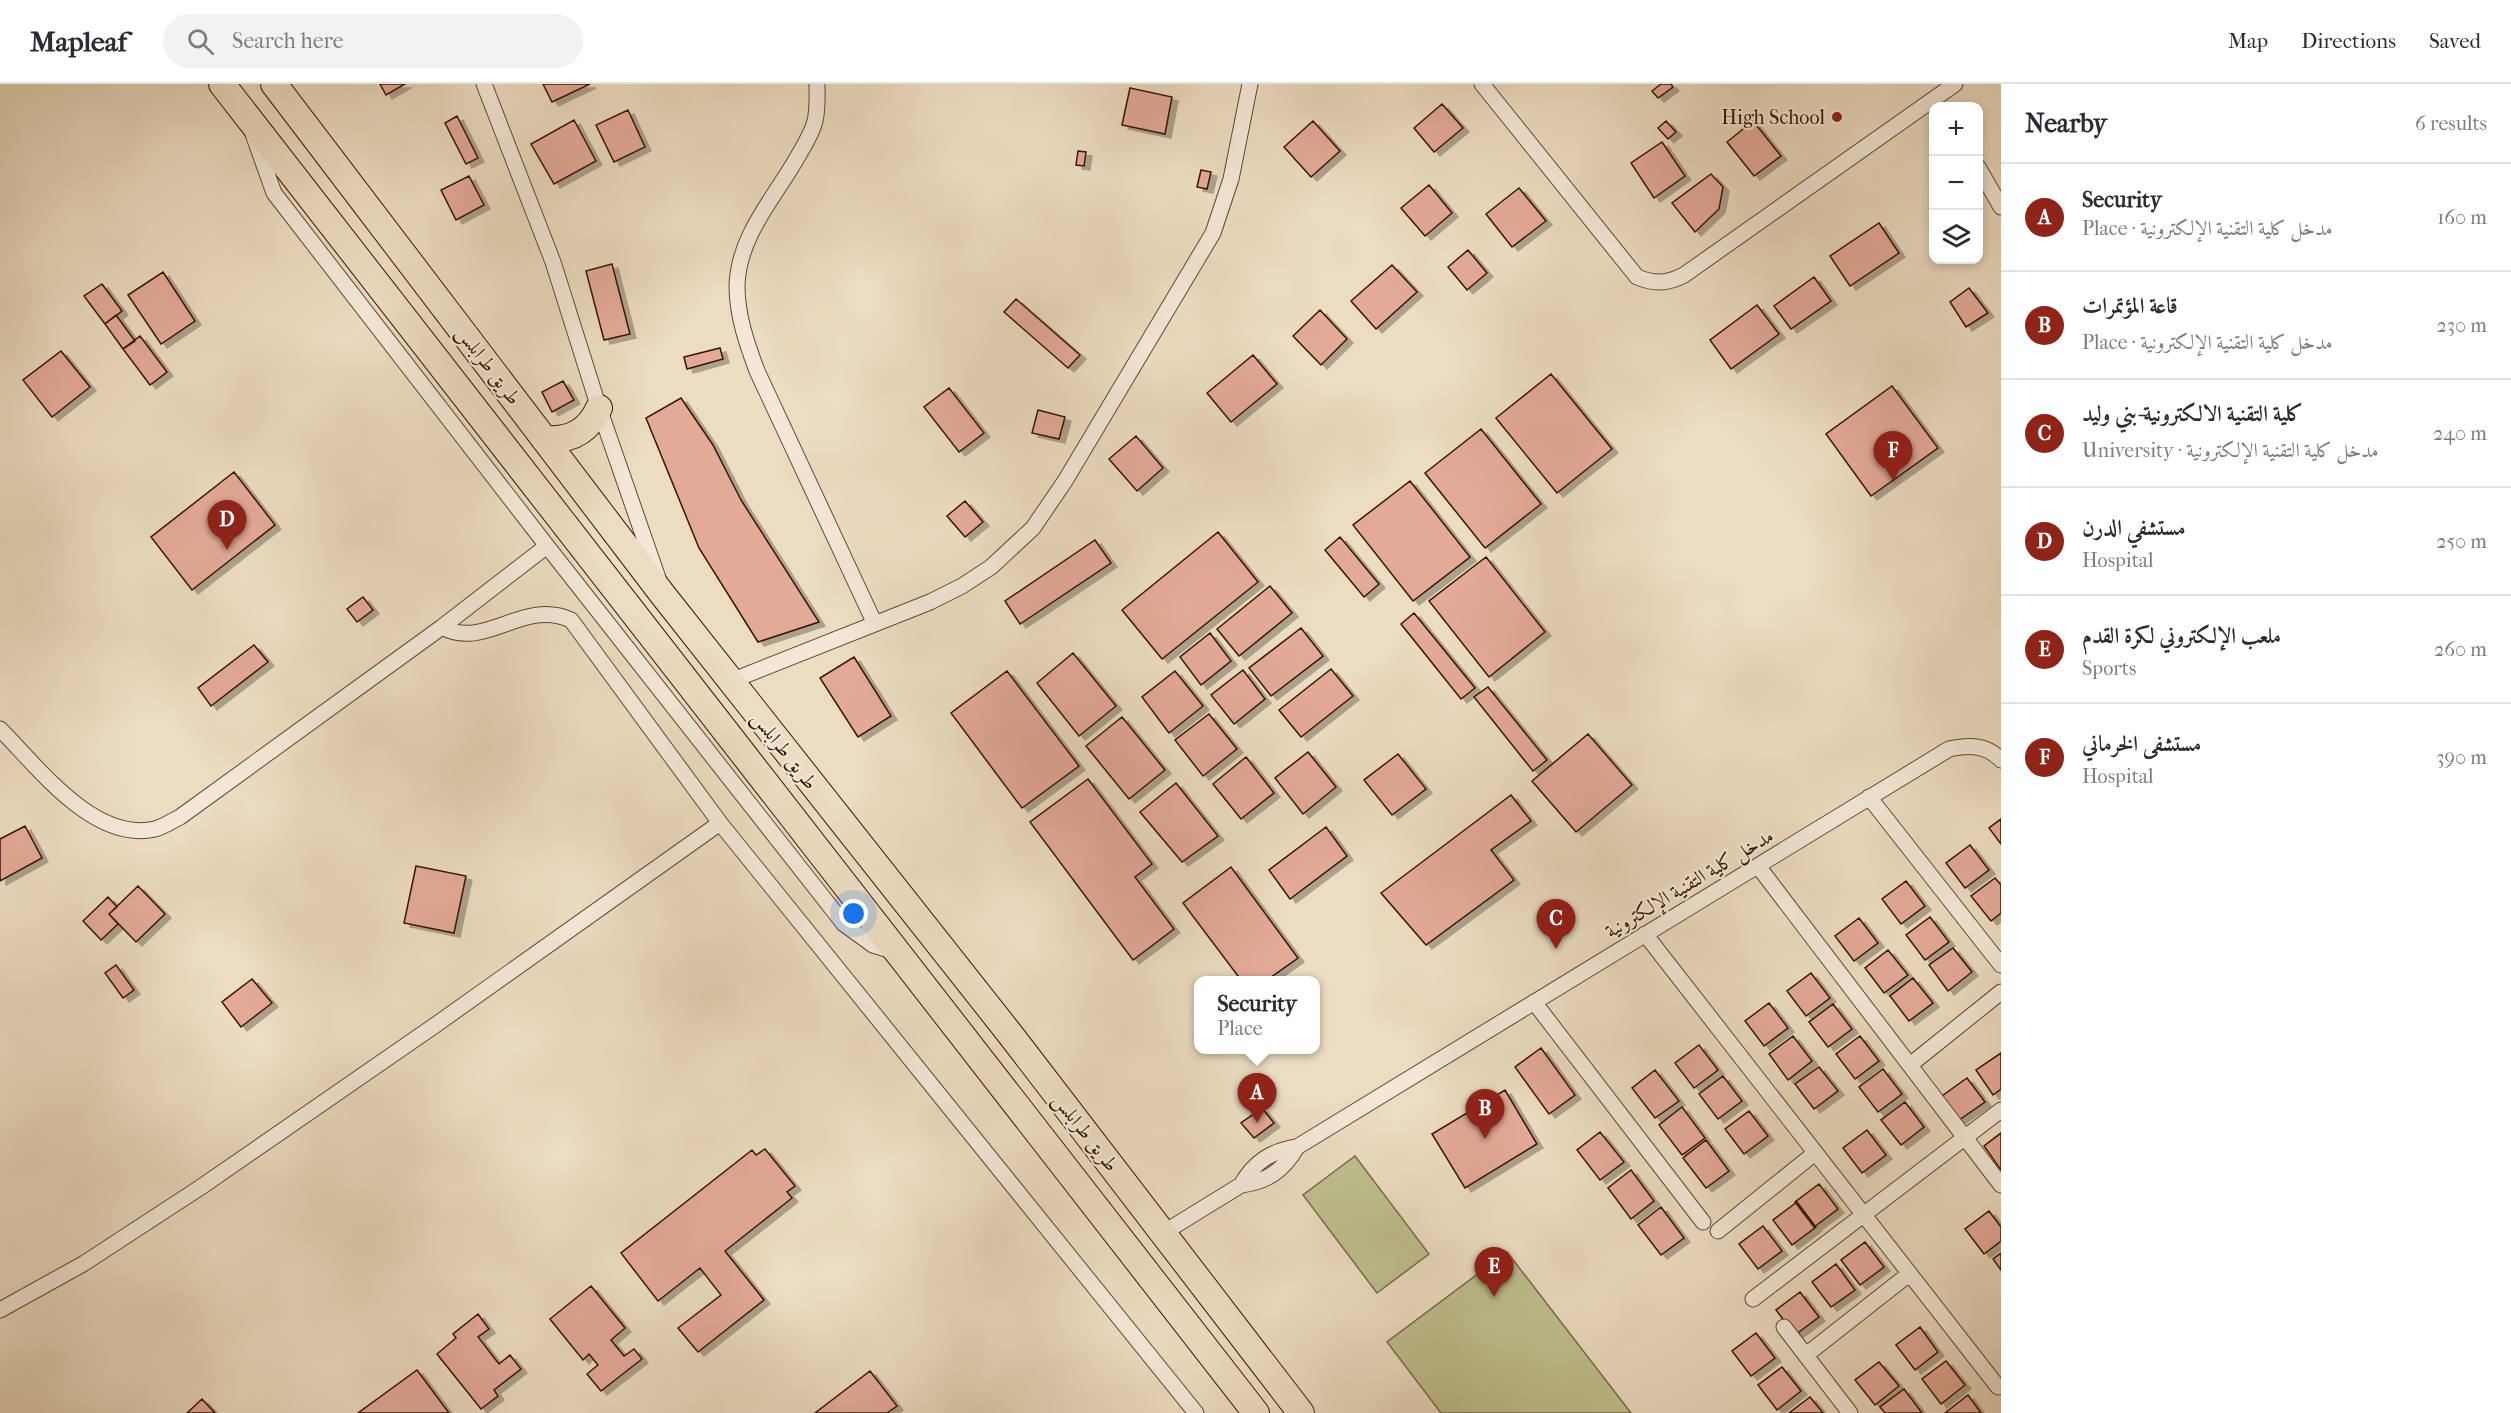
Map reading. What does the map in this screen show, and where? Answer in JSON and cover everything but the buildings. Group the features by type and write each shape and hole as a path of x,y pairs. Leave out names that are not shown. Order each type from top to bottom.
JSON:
{"highway":[{"path":"222,84 1256,1413"},
{"name":"طريق طرابلس","path":"274,84 318,138 663,595 1010,1034 1301,1413"},
{"path":"544,438 567,438 578,434 587,427 599,408"}],"street":[{"path":"484,84 553,262 599,408 663,595"},
{"path":"817,84 814,123 794,164 752,230 742,256 737,285 739,308 745,338 758,371 875,624"},
{"path":"731,681 930,602 962,586 1012,549 1033,528 1049,507 1213,233 1226,197 1250,84"},
{"path":"1482,84 1637,277 1649,282 1662,283 1684,275 1929,108"},
{"path":"1936,102 1954,84"},
{"path":"249,119 274,193 547,546 844,924 873,945 898,953"},
{"path":"1983,176 2001,207"},
{"path":"0,729 76,805 100,821 127,831 156,829 180,817 442,627 547,546"},
{"path":"442,627 457,633 474,633 540,613 560,615 571,620 720,823 1196,1413"},
{"name":"مدخل كلية التقنية الإلكترونية","path":"1163,1233 1241,1185 1252,1184 1276,1174 1297,1148 1949,749 1966,745 1984,748 2001,760"},
{"path":"1869,798 2001,965"},
{"path":"0,1310 83,1264 201,1187 424,1033 720,823"},
{"path":"1758,866 2001,1185"},
{"path":"1646,934 1998,1387"},
{"path":"1910,1065 2001,992"},
{"path":"1534,1002 1703,1222"},
{"path":"1753,1299 2001,1110"},
{"path":"1718,1231 1815,1153"},
{"path":"1806,1355 1910,1274"},
{"path":"1784,1327 1850,1413"}],"green space":[{"path":"1355,1156 1429,1254 1377,1293 1303,1195"},
{"path":"1507,1252 1631,1413 1441,1413 1387,1342"}],"place":[{"name":"High School","path":"1837,117"},
{"name":"مستشفى الخرماني","path":"1893,481"},
{"name":"مستشفي الدرن","path":"227,550"},
{"name":"كلية التقنية الالكترونية-بني وليد","path":"1556,949"},
{"name":"Security","path":"1257,1123"},
{"name":"قاعة المؤتمرات","path":"1485,1139"},
{"name":"ملعب الإلكتروني لكرة القدم","path":"1494,1297"}]}
